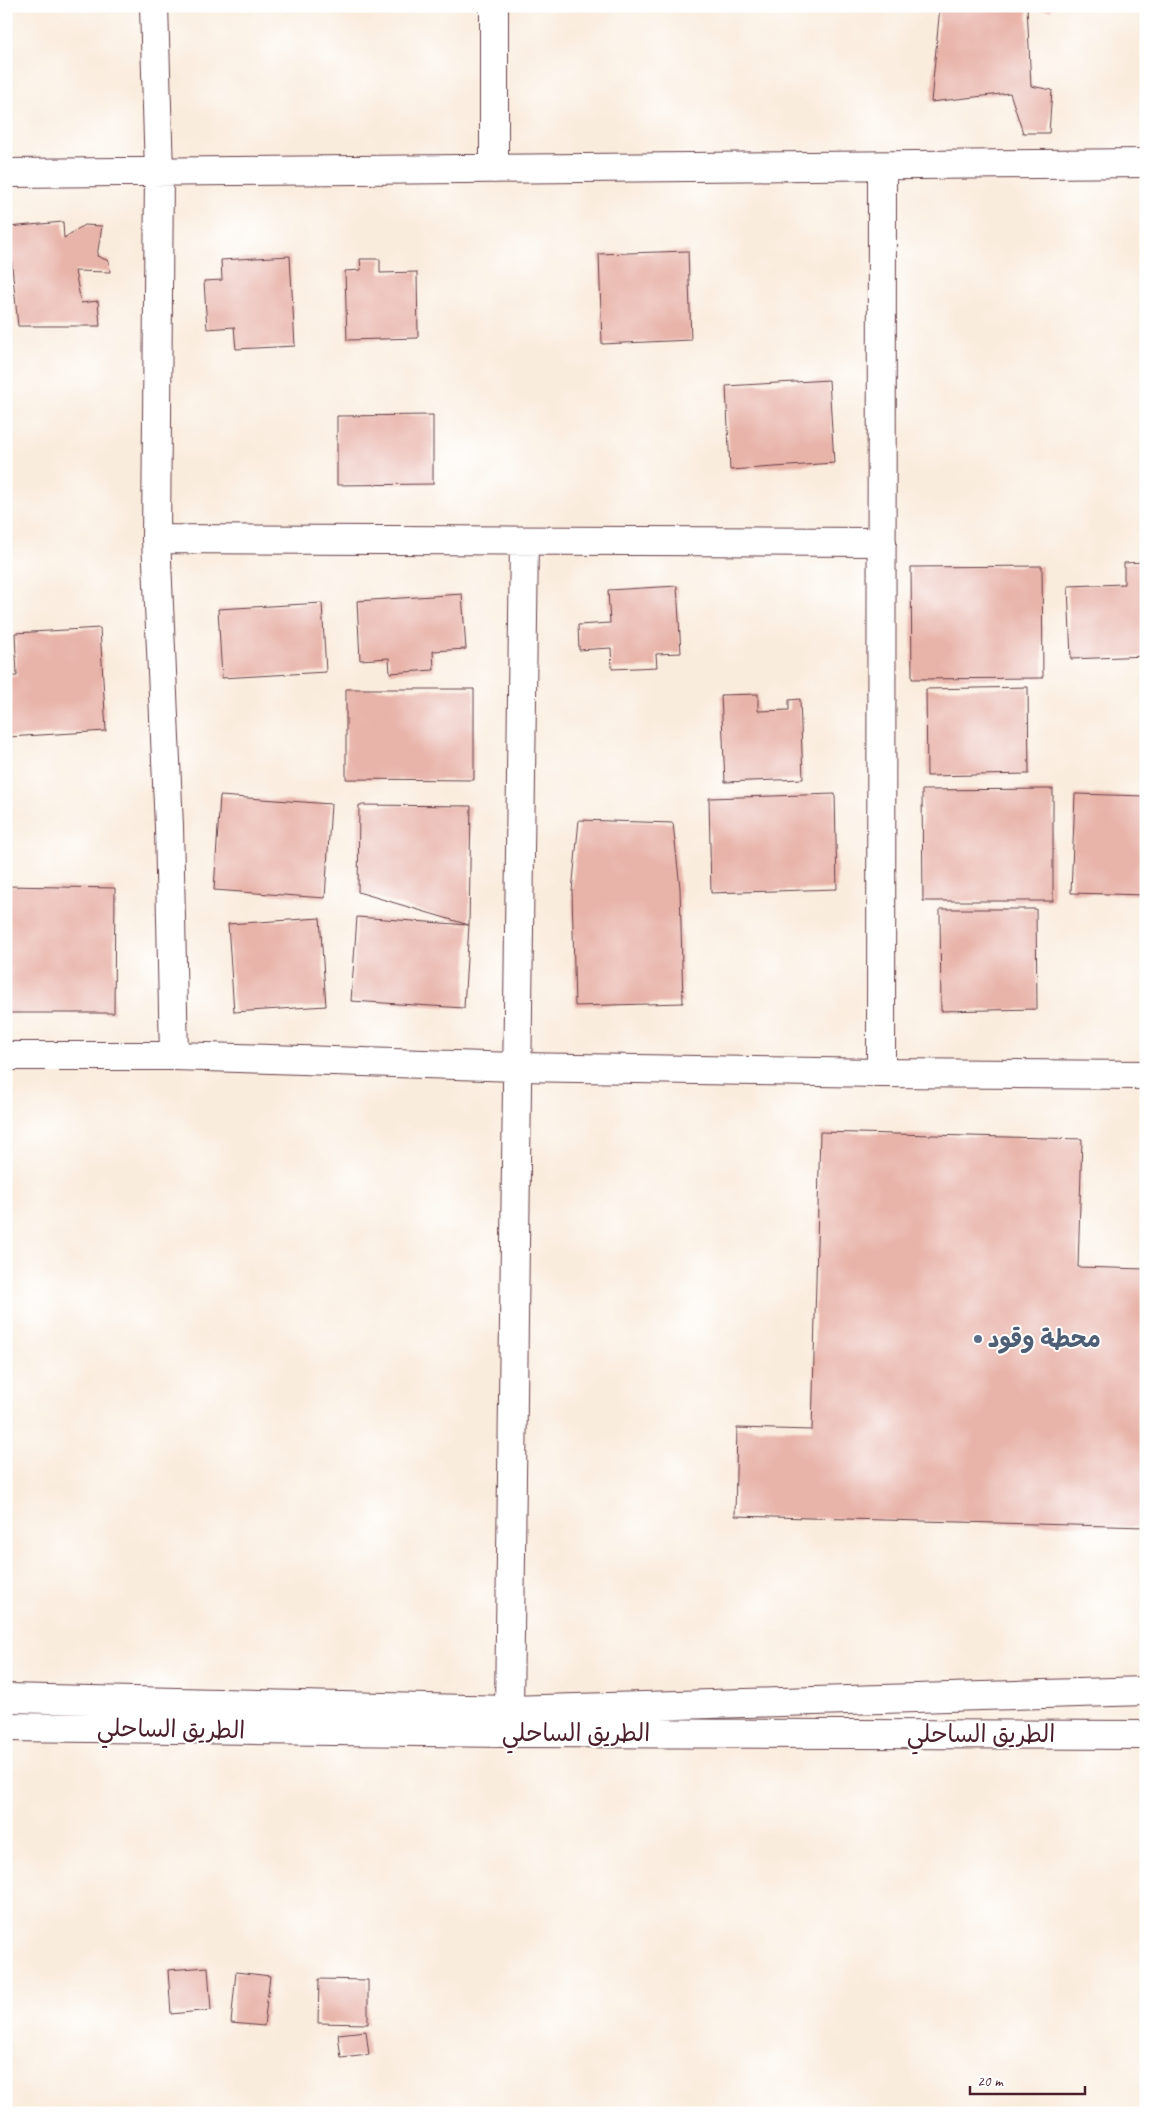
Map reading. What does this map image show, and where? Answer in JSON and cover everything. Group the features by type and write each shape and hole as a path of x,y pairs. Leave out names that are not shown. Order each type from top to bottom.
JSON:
{"main road":[{"path":"154,6 158,173 156,539 169,828 174,1056"},
{"path":"494,6 494,169"},
{"path":"6,173 1146,163"},
{"path":"882,166 882,1073"},
{"path":"156,539 882,542"},
{"path":"508,1721 524,541"},
{"path":"6,1056 174,1056 518,1067 1146,1075"},
{"path":"6,1698 508,1721 1146,1691"},
{"name":"الطريق الساحلي","path":"6,1727 508,1721 1146,1735"}],"building":[{"path":"940,6 1051,6 1052,11 1027,7 1031,86 1052,90 1049,133 1023,133 1010,93 931,102"},
{"path":"63,222 64,238 84,225 102,226 97,256 109,261 110,272 75,271 81,303 98,301 100,326 18,326 8,227"},
{"path":"688,251 691,340 602,344 599,254"},
{"path":"290,256 295,346 236,349 234,327 207,329 204,281 222,280 221,260"},
{"path":"360,259 380,259 380,273 417,272 418,338 347,340 345,271 361,270"},
{"path":"829,380 834,463 730,470 726,386"},
{"path":"433,415 433,484 337,485 337,416"},
{"path":"1146,562 1146,656 1071,659 1068,586 1124,584 1124,563"},
{"path":"1042,566 1043,678 912,679 911,567"},
{"path":"677,586 681,653 656,654 657,667 612,669 611,648 579,650 578,625 610,623 608,590"},
{"path":"462,594 466,649 433,651 434,670 390,673 389,658 360,660 357,601"},
{"path":"322,603 326,672 222,678 218,609"},
{"path":"100,628 106,731 8,737 6,676 17,676 15,633"},
{"path":"1028,687 1029,774 927,776 926,689"},
{"path":"346,689 474,689 474,780 346,779"},
{"path":"758,694 758,711 789,710 789,700 800,699 803,779 725,782 721,695"},
{"path":"1053,789 1053,901 923,901 922,790"},
{"path":"835,794 837,889 711,893 709,798"},
{"path":"1075,794 1146,796 1146,895 1071,893"},
{"path":"220,796 331,804 325,898 214,890"},
{"path":"359,805 471,806 469,925 358,892"},
{"path":"579,820 673,823 680,888 683,1003 575,1006 572,891"},
{"path":"6,886 115,888 114,1013 6,1013"},
{"path":"940,909 1036,909 1037,1009 941,1011"},
{"path":"357,917 469,925 464,1008 351,1001"},
{"path":"320,918 326,1006 234,1012 228,924"},
{"path":"820,1132 1082,1139 1078,1267 1146,1269 1146,1527 735,1516 737,1428 812,1430"},
{"path":"208,1967 211,2010 171,2014 168,1970"},
{"path":"236,1972 270,1976 264,2026 231,2023"},
{"path":"319,1979 368,1980 368,2024 318,2023"},
{"path":"366,2031 369,2055 341,2058 338,2034"}],"place":[{"name":"محطة وقود","path":"978,1339"}]}
